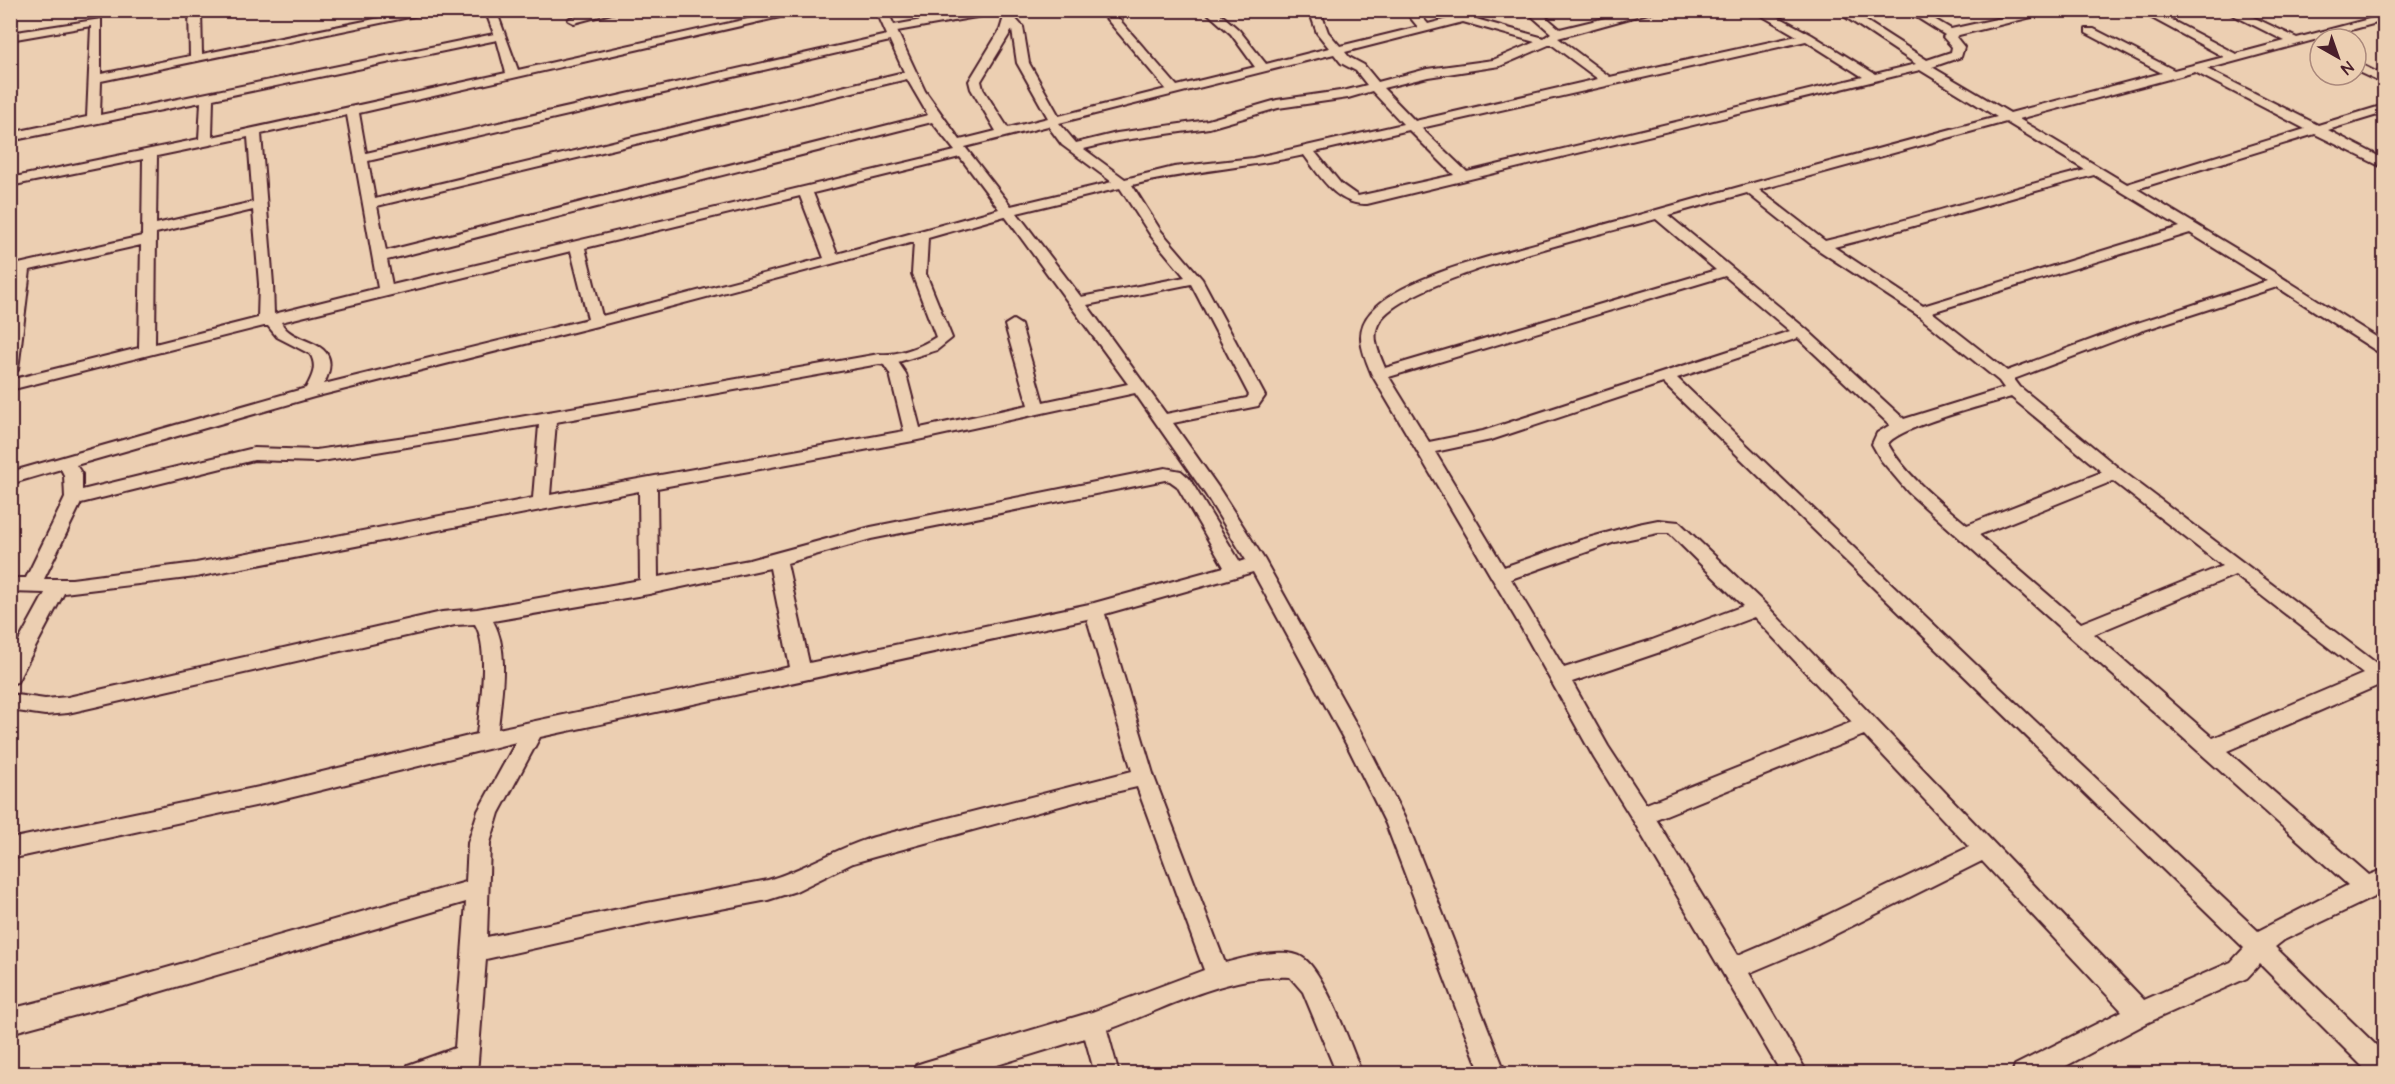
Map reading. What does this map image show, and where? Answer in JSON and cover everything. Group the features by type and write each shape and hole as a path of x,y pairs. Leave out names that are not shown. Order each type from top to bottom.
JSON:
{"street":[{"path":"195,10 196,59"},
{"path":"94,79 438,10"},
{"path":"490,10 513,74"},
{"path":"574,20 618,10"},
{"path":"10,183 352,111 734,21 806,10"},
{"path":"881,10 911,74 935,117 1139,387 1212,491 1258,564 1358,746 1395,823 1494,1074"},
{"path":"362,158 892,33 999,10"},
{"path":"1104,10 1174,91"},
{"path":"1209,10 1235,32 1263,69"},
{"path":"1314,10 1323,33 1347,61 1360,68 1413,127 1464,177"},
{"path":"1409,10 1425,28"},
{"path":"10,385 805,190 959,149 1004,133 1053,120 1339,50 1478,13 1498,10"},
{"path":"1530,10 1552,38 1608,81"},
{"path":"1610,10 1620,19"},
{"path":"1074,147 1117,137 1209,124 1276,104 1348,94 1427,73 1496,63 1552,38 1654,10"},
{"path":"1757,10 1808,37 1874,78"},
{"path":"1840,10 1924,66 2385,349"},
{"path":"1910,10 1951,34"},
{"path":"2007,10 2024,18"},
{"path":"1951,34 1960,30 2055,10"},
{"path":"2142,10 2234,57"},
{"path":"2228,10 2308,45"},
{"path":"1011,15 1017,27 1023,63 1065,141 1123,182 1156,233 1195,279 1257,399 1247,404 1162,420"},
{"path":"1004,133 977,89 975,81 1006,30 1011,15"},
{"path":"10,37 98,16 93,120"},
{"path":"1796,1074 1642,815 1601,752 1380,375 1369,348 1368,336 1371,322 1388,304 1415,288 1478,263 1870,154 2298,41 2350,22 2385,18"},
{"path":"1462,19 1552,38"},
{"path":"2090,31 2173,74"},
{"path":"1307,150 1344,194 1358,200 1464,177 1924,66 1957,54 1958,47 1950,39 1951,34"},
{"path":"10,137 501,36"},
{"path":"10,478 312,392 596,322 1123,182 1187,168 1253,162 1808,37"},
{"path":"2197,68 2385,164"},
{"path":"2368,72 2385,80"},
{"path":"370,204 911,74"},
{"path":"205,142 207,96"},
{"path":"2125,189 2187,168 2385,109"},
{"path":"352,111 386,291"},
{"path":"381,257 935,117"},
{"path":"254,132 269,321 281,332 319,354 322,368 312,392"},
{"path":"147,350 150,154"},
{"path":"1822,246 1918,222 2032,187 2095,171"},
{"path":"1749,189 1822,246 1921,312 2115,474 2382,678"},
{"path":"805,190 832,260"},
{"path":"10,370 16,269 260,204"},
{"path":"1658,213 1802,332 1901,426"},
{"path":"1921,312 2191,228"},
{"path":"74,498 254,454 326,455 548,418 845,363 874,359 889,360 932,347 944,338 919,274 921,236"},
{"path":"577,246 596,322"},
{"path":"1380,375 1727,271"},
{"path":"1077,302 1195,279"},
{"path":"2024,1074 2140,1014 2238,970 2248,962 2258,945 2296,922 2376,884 2212,748 1966,533 1902,475 1882,452 1880,444 1883,437 1901,426 2009,384 2136,328 2277,282"},
{"path":"1012,325 1037,410"},
{"path":"1423,449 1485,436 1802,332"},
{"path":"889,360 898,374 913,435"},
{"path":"1665,376 1786,490 1999,699 2258,945 2385,1070"},
{"path":"10,585 58,586 196,570 515,508 913,435 1139,387"},
{"path":"541,505 548,418"},
{"path":"32,584 74,498 73,474 65,463"},
{"path":"10,702 45,707 68,705 436,621 462,616 479,616 649,586 777,560 871,533 1166,474 1174,475 1183,482 1235,570"},
{"path":"1966,533 2115,474"},
{"path":"648,484 649,586"},
{"path":"1499,576 1632,532 1666,525 1681,532 1757,608 2140,1014"},
{"path":"777,560 801,673"},
{"path":"10,849 273,793 487,740 533,732 1094,610 1258,564"},
{"path":"2079,632 2237,567"},
{"path":"10,676 58,586"},
{"path":"1559,678 1659,645 1757,608"},
{"path":"1094,610 1144,777 1219,977"},
{"path":"479,616 487,627 491,652 487,740"},
{"path":"2212,748 2382,678"},
{"path":"1642,815 1867,726"},
{"path":"417,1074 465,1065 475,951 476,889 483,825 533,732"},
{"path":"475,951 647,913 752,894 788,884 848,855 873,847 1093,788 1144,777"},
{"path":"1732,969 1800,940 1984,850"},
{"path":"10,1021 131,989 476,889"},
{"path":"926,1074 1093,1024 1256,965 1281,963 1296,966 1311,984 1350,1074"},
{"path":"1093,1024 1107,1074"}]}
